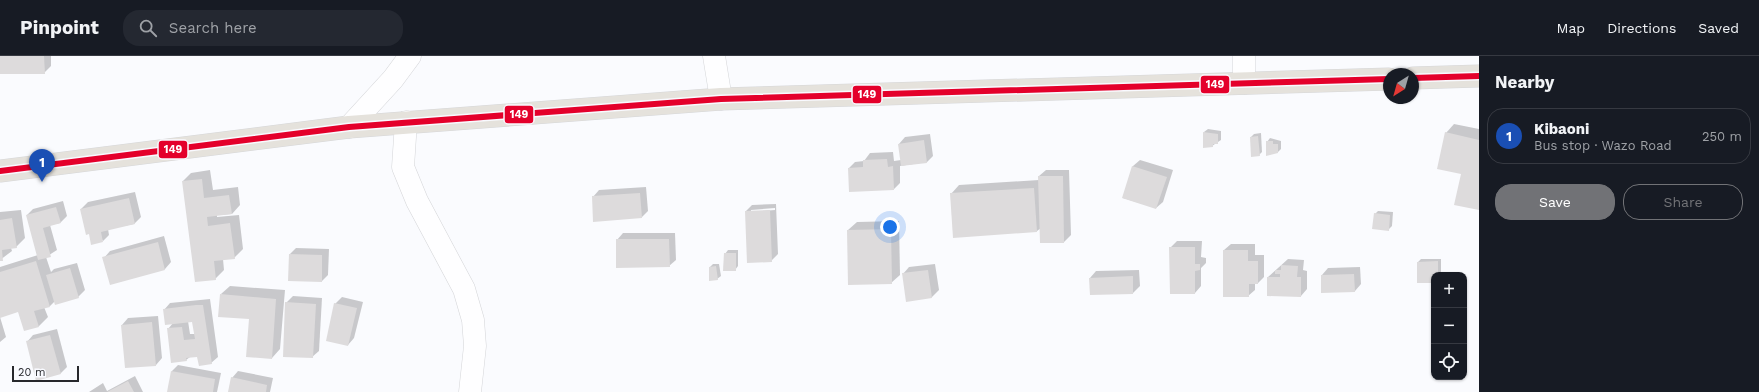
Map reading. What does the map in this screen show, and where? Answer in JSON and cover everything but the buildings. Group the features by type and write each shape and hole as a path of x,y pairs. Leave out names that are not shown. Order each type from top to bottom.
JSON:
{"main road":[{"path":"1419,78 1479,76"},
{"path":"0,171 349,127 721,99 1383,79"}],"street":[{"path":"349,127 393,79 410,56"},
{"path":"714,56 721,99"},
{"path":"1244,56 1244,83"},
{"path":"406,122 403,167 417,201 464,289 473,320 475,346 470,392"}],"transit line":[{"name":"149","path":"1419,78 1479,76"},
{"name":"149","path":"0,171 349,127 721,99 1383,79"}],"place":[{"name":"Kibaoni","path":"42,182"}]}
